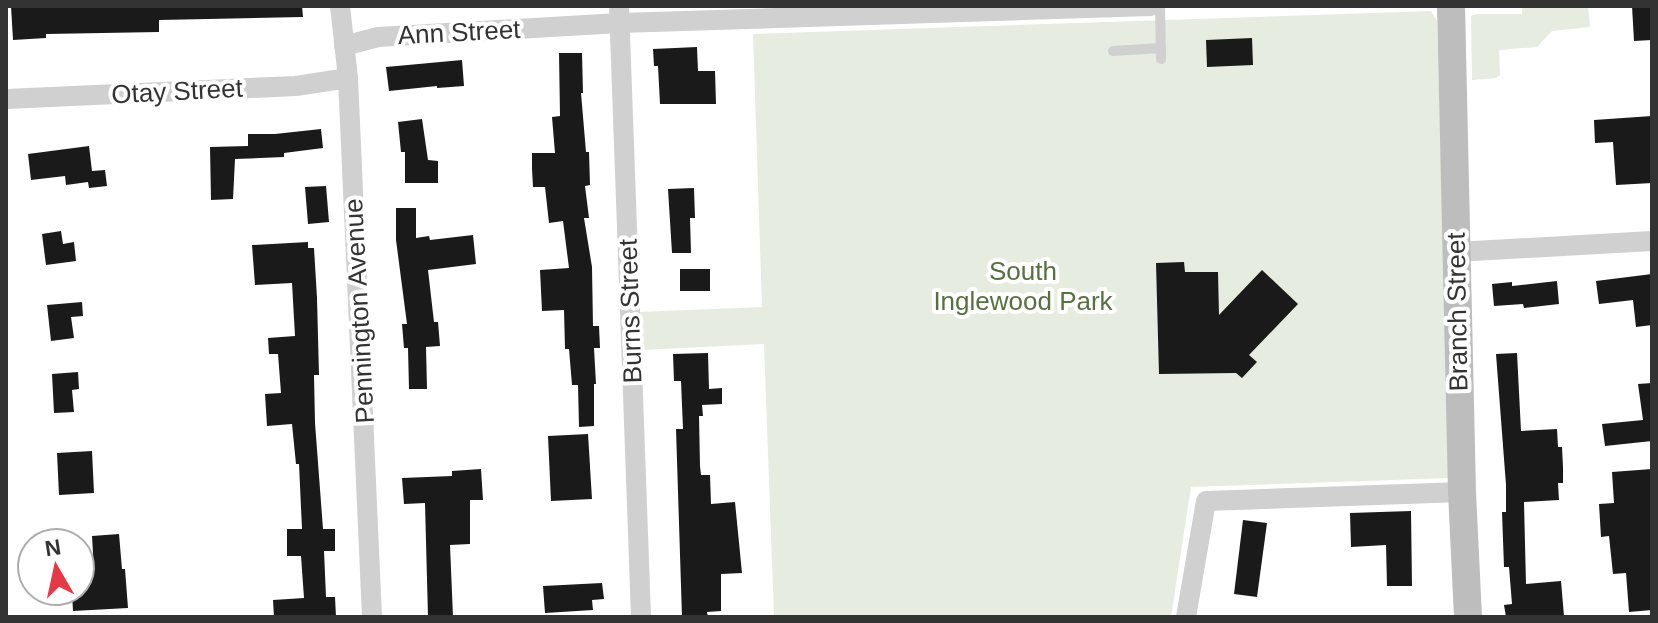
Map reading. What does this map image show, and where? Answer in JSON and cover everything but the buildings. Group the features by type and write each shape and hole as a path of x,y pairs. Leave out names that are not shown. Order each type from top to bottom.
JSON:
{"street":[{"name":"Pennington Avenue","path":"340,6 348,78 372,617"},
{"name":"Ann Street","path":"344,46 378,37 619,15 1151,6"},
{"name":"Branch Street","path":"1451,6 1462,492 1468,617"},
{"name":"Burns Street","path":"619,15 641,617"},
{"name":"Otay Street","path":"6,99 296,86 348,78"},
{"path":"1456,252 1652,241"},
{"path":"1186,617 1206,501 1462,492"}],"lane":[{"path":"1113,51 1161,53 1160,6"}],"green space":[{"path":"1522,6 1588,6 1590,27 1552,31 1537,47 1499,50 1500,75 1472,80 1471,16 1522,14"},
{"name":"South Inglewood Park","path":"1431,11 1437,21 1450,478 1191,487 1171,617 774,617 764,344 641,350 640,312 762,307 753,34"}]}
